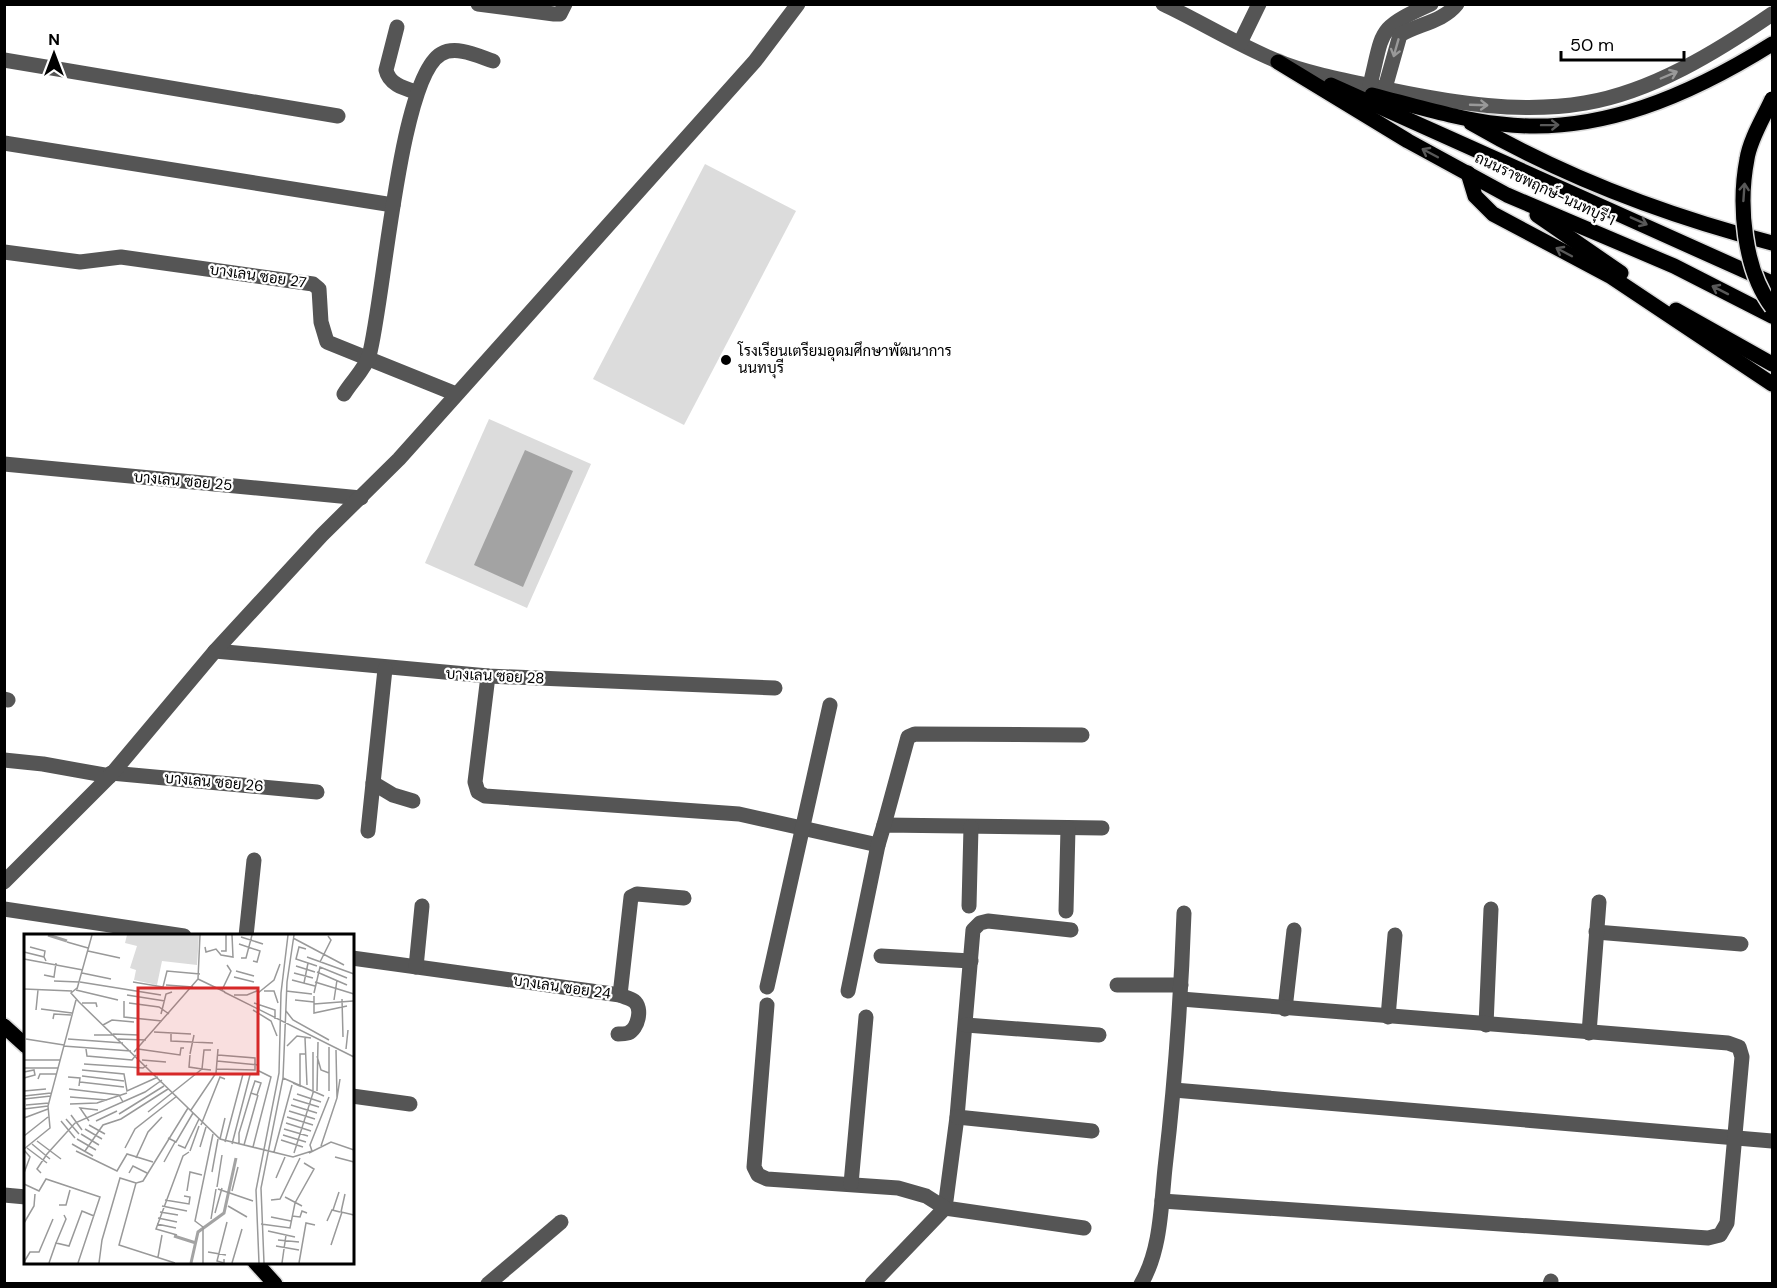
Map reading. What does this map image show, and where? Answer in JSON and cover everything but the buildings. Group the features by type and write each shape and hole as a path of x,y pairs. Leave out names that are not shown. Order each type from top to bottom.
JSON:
{"main road":[{"path":"1328,83 1464,118 1503,125 1557,125 1613,117 1677,96 1773,44"},
{"name":"ถนนราชพฤกษ์-นนทบุรี 1","path":"1278,62 1773,283"},
{"name":"ถนนราชพฤกษ์-นนทบุรี 1","path":"1278,62 1408,141 1507,195 1674,266 1773,316"},
{"path":"1773,99 1747,157 1742,223 1762,293 1773,307"},
{"path":"1464,118 1511,146 1577,177 1659,208 1773,243"},
{"path":"1468,173 1475,196 1493,214 1610,276 1773,384"},
{"path":"1507,195 1680,313 1773,364"},
{"path":"4,1026 24,1044"},
{"path":"256,1264 275,1284"}],"street":[{"path":"478,4 554,14 560,14 565,4"},
{"path":"4,882 110,774 215,651 322,535 361,498 456,394 755,61 798,4"},
{"name":"ถนนราชพฤกษ์-นนทบุรี 1","path":"1163,4 1278,62"},
{"path":"1240,43 1259,4"},
{"path":"1377,87 1383,33 1391,24 1431,4"},
{"path":"1377,87 1400,36 1412,28 1445,16 1457,4"},
{"path":"1278,62 1377,87 1469,105 1547,106 1586,103 1684,69 1773,14"},
{"path":"396,27 386,70 387,77 393,83 416,92"},
{"path":"344,394 368,358 393,205 416,92 430,63 441,54 453,50 493,61"},
{"path":"4,60 338,116"},
{"path":"4,143 393,205"},
{"name":"บางเลน ซอย 27","path":"4,252 80,262 121,257 313,284 319,289 321,322 327,342 456,394"},
{"name":"บางเลน ซอย 25","path":"4,464 361,498"},
{"name":"บางเลน ซอย 28","path":"215,651 385,669 488,676 775,688"},
{"path":"368,831 385,669"},
{"path":"488,676 475,782 478,792 485,796 739,814 878,845"},
{"path":"766,987 830,705"},
{"path":"848,991 878,845 904,744 908,737 915,734 1082,735"},
{"name":"บางเลน ซอย 26","path":"4,760 110,774 317,792"},
{"path":"373,783 393,795 413,801"},
{"path":"884,825 1102,828"},
{"path":"969,906 971,827"},
{"path":"1066,910 1068,828"},
{"path":"246,934 254,860"},
{"name":"บางเลน ซอย 24","path":"354,958 620,995 631,897 637,894 684,898"},
{"path":"1589,1033 1599,902"},
{"path":"416,967 422,906"},
{"path":"4,909 119,931 158,934"},
{"path":"1486,1025 1491,909"},
{"path":"1141,1284 1154,1252 1162,1201 1174,1090 1184,914"},
{"path":"872,1284 945,1208 957,1117 973,930 980,923 1071,930"},
{"path":"1285,1009 1294,930"},
{"path":"1596,932 1741,944"},
{"path":"1388,1017 1395,935"},
{"path":"881,956 971,962"},
{"path":"1117,985 1181,992 1285,1009 1728,1043 1739,1047 1742,1056 1727,1223 1720,1235 1708,1238 1162,1201"},
{"path":"618,1034 629,1033 635,1027 638,1017 638,1006 634,1000 620,995"},
{"path":"767,1005 754,1167 758,1175 767,1179 851,1184 912,1191 945,1208 1084,1228"},
{"path":"851,1184 866,1017"},
{"path":"966,1024 1099,1035"},
{"path":"1174,1090 1773,1141"},
{"path":"354,1096 410,1104"},
{"path":"957,1117 1092,1131"},
{"path":"4,1195 24,1197"},
{"path":"488,1284 561,1222"}],"shaded area":[{"path":"705,164 796,211 684,425 593,379"},
{"path":"489,419 591,464 527,608 425,563"},
{"path":"525,450 573,471 523,587 474,565"}],"place":[{"name":"โรงเรียนเตรียมอุดมศึกษาพัฒนาการ นนทบุรี","path":"726,360"}]}
